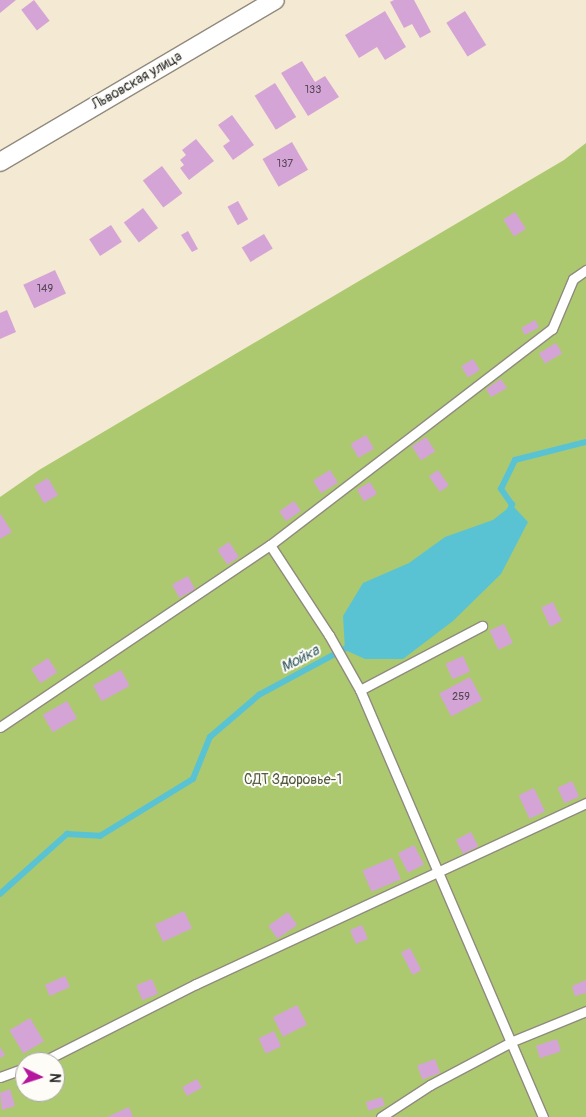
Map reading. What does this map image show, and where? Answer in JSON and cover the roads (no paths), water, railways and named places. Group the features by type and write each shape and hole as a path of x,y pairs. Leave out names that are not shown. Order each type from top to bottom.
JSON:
{"street":[{"name":"Львовская улица","path":"0,162 275,0"}],"lane":[{"path":"0,727 270,545 552,329 573,279 586,270"},
{"path":"270,545 329,635 360,690 513,1041 543,1117"},
{"path":"360,690 482,626"},
{"path":"62,1052 196,984 586,802"},
{"path":"382,1117 430,1085 513,1041 586,1011"},
{"path":"0,1078 15,1072"}],"water":[{"path":"512,505 528,522 501,574 453,621 403,659 365,659 345,650 343,616 363,583 409,563 445,537 493,520"}],"waterway":[{"name":"Мойка","path":"509,512 512,505 501,489 515,460 586,442"},
{"name":"Мойка","path":"0,894 67,834 100,836 193,779 210,737 259,695 350,646"}],"park label":[{"name":"СДТ Здоровье-1","path":"293,780"}]}
